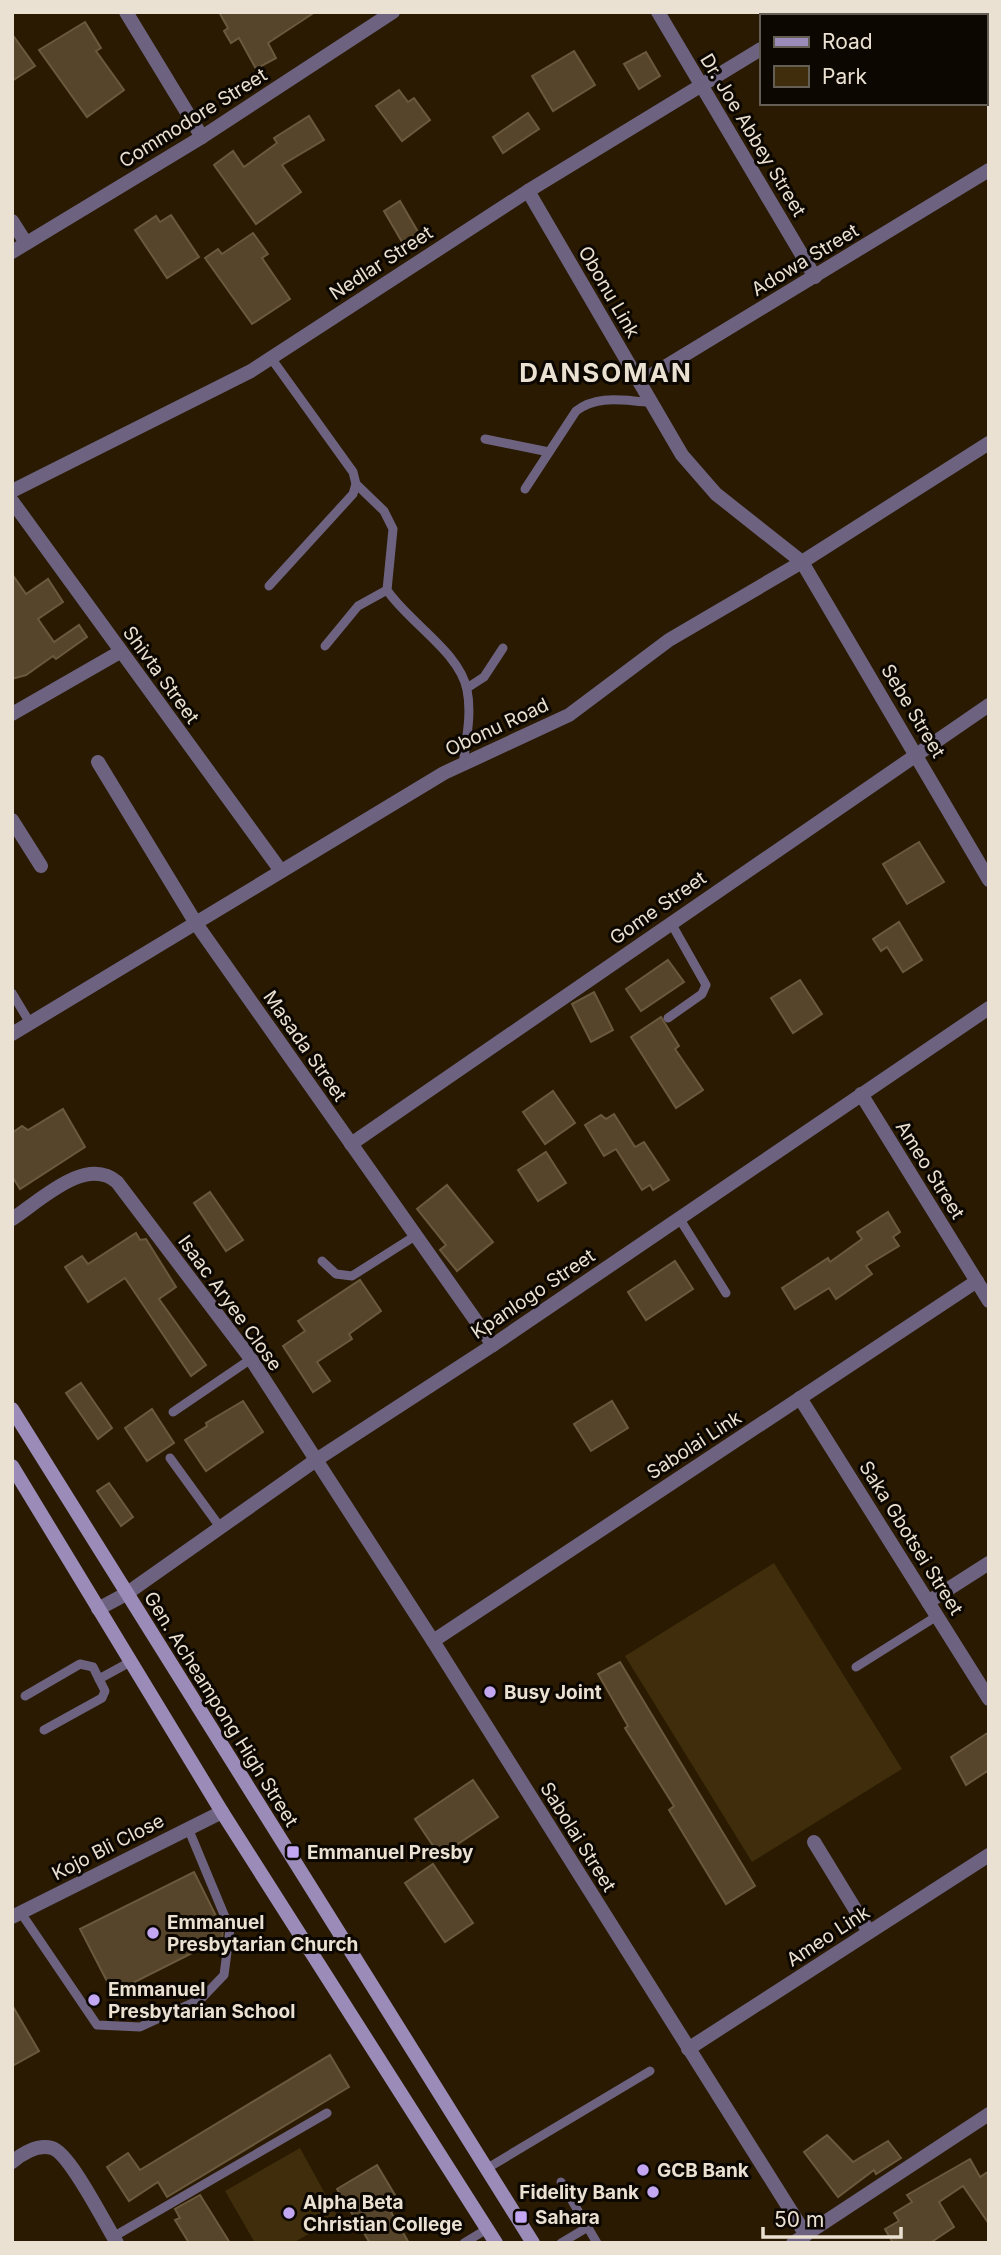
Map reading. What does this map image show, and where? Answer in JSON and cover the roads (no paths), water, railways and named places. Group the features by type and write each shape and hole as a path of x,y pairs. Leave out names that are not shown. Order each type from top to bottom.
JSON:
{"main road":[{"name":"Gen. Acheampong High Street","path":"12,1409 533,2243"},
{"path":"12,1465 222,1812 496,2243"}],"street":[{"path":"126,12 202,136"},
{"name":"Commodore Street","path":"12,251 202,136 393,12"},
{"name":"Dr. Joe Abbey Street","path":"658,12 815,277"},
{"name":"Nedlar Street","path":"12,491 271,358 527,191 760,50"},
{"name":"Adowa Street","path":"640,382 989,170"},
{"name":"Obonu Link","path":"527,191 681,455 716,494 802,562"},
{"path":"12,222 26,243"},
{"name":"Obonu Road","path":"12,1034 197,925 281,871 463,765 569,715 669,640 802,562 989,443"},
{"name":"Shivta Street","path":"12,502 281,871"},
{"name":"Sebe Street","path":"802,562 989,880"},
{"path":"12,714 120,652"},
{"name":"Gome Street","path":"351,1144 989,705"},
{"name":"Masada Street","path":"99,762 197,925 493,1345"},
{"path":"12,820 41,866"},
{"name":"Kpanlogo Street","path":"98,1609 126,1594 316,1460 493,1345 989,1008"},
{"name":"Ameo Street","path":"861,1094 989,1301"},
{"name":"Isaac Aryee Close","path":"12,1219 77,1177 95,1171 107,1173 117,1182 251,1359 316,1460"},
{"name":"Sabolai Link","path":"433,1641 976,1281"},
{"name":"Saka Gbotsei Street","path":"800,1398 989,1699"},
{"name":"Sabolai Street","path":"316,1460 433,1641 806,2235"},
{"path":"928,1602 989,1563"},
{"name":"Kojo Bli Close","path":"16,1915 222,1812"},
{"path":"814,1842 869,1932"},
{"name":"Ameo Link","path":"688,2049 989,1855"},
{"path":"793,2243 989,2114"},
{"path":"12,2162 38,2146 55,2148 67,2160 115,2240"}],"lane":[{"path":"269,586 353,494 356,484 353,472 271,358"},
{"path":"525,489 576,411 585,404 596,400 649,402"},
{"path":"485,439 549,452"},
{"path":"356,484 384,511 393,529 387,590 455,664 467,688 470,708 463,765"},
{"path":"325,646 358,606 387,590"},
{"path":"467,688 479,682 503,648"},
{"path":"668,1018 702,994 706,985 671,923"},
{"path":"12,993 30,1023"},
{"path":"679,1218 726,1293"},
{"path":"322,1261 336,1274 352,1276 415,1236"},
{"path":"173,1412 251,1359"},
{"path":"170,1458 220,1528"},
{"path":"856,1667 937,1616"},
{"path":"99,1679 130,1662"},
{"path":"25,1696 80,1664 93,1667 105,1691 102,1698 44,1730"},
{"path":"16,1915 97,2025 139,2027 201,2000 224,1975 230,1929 188,1829"},
{"path":"486,2169 650,2071"},
{"path":"115,2240 327,2113"},
{"path":"561,2182 597,2243"},
{"path":"561,2243 588,2227"},
{"path":"464,2243 487,2229"}],"place":[{"name":"Busy Joint","path":"490,1692"},
{"name":"Emmanuel Presby","path":"293,1852"},
{"name":"Emmanuel Presbytarian Church","path":"153,1933"},
{"name":"Emmanuel Presbytarian School","path":"94,2000"},
{"name":"GCB Bank","path":"643,2170"},
{"name":"Fidelity Bank","path":"653,2192"},
{"name":"Alpha Beta Christian College","path":"289,2213"},
{"name":"Sahara","path":"521,2217"}],"district":[{"name":"DANSOMAN","path":"606,372"}]}
